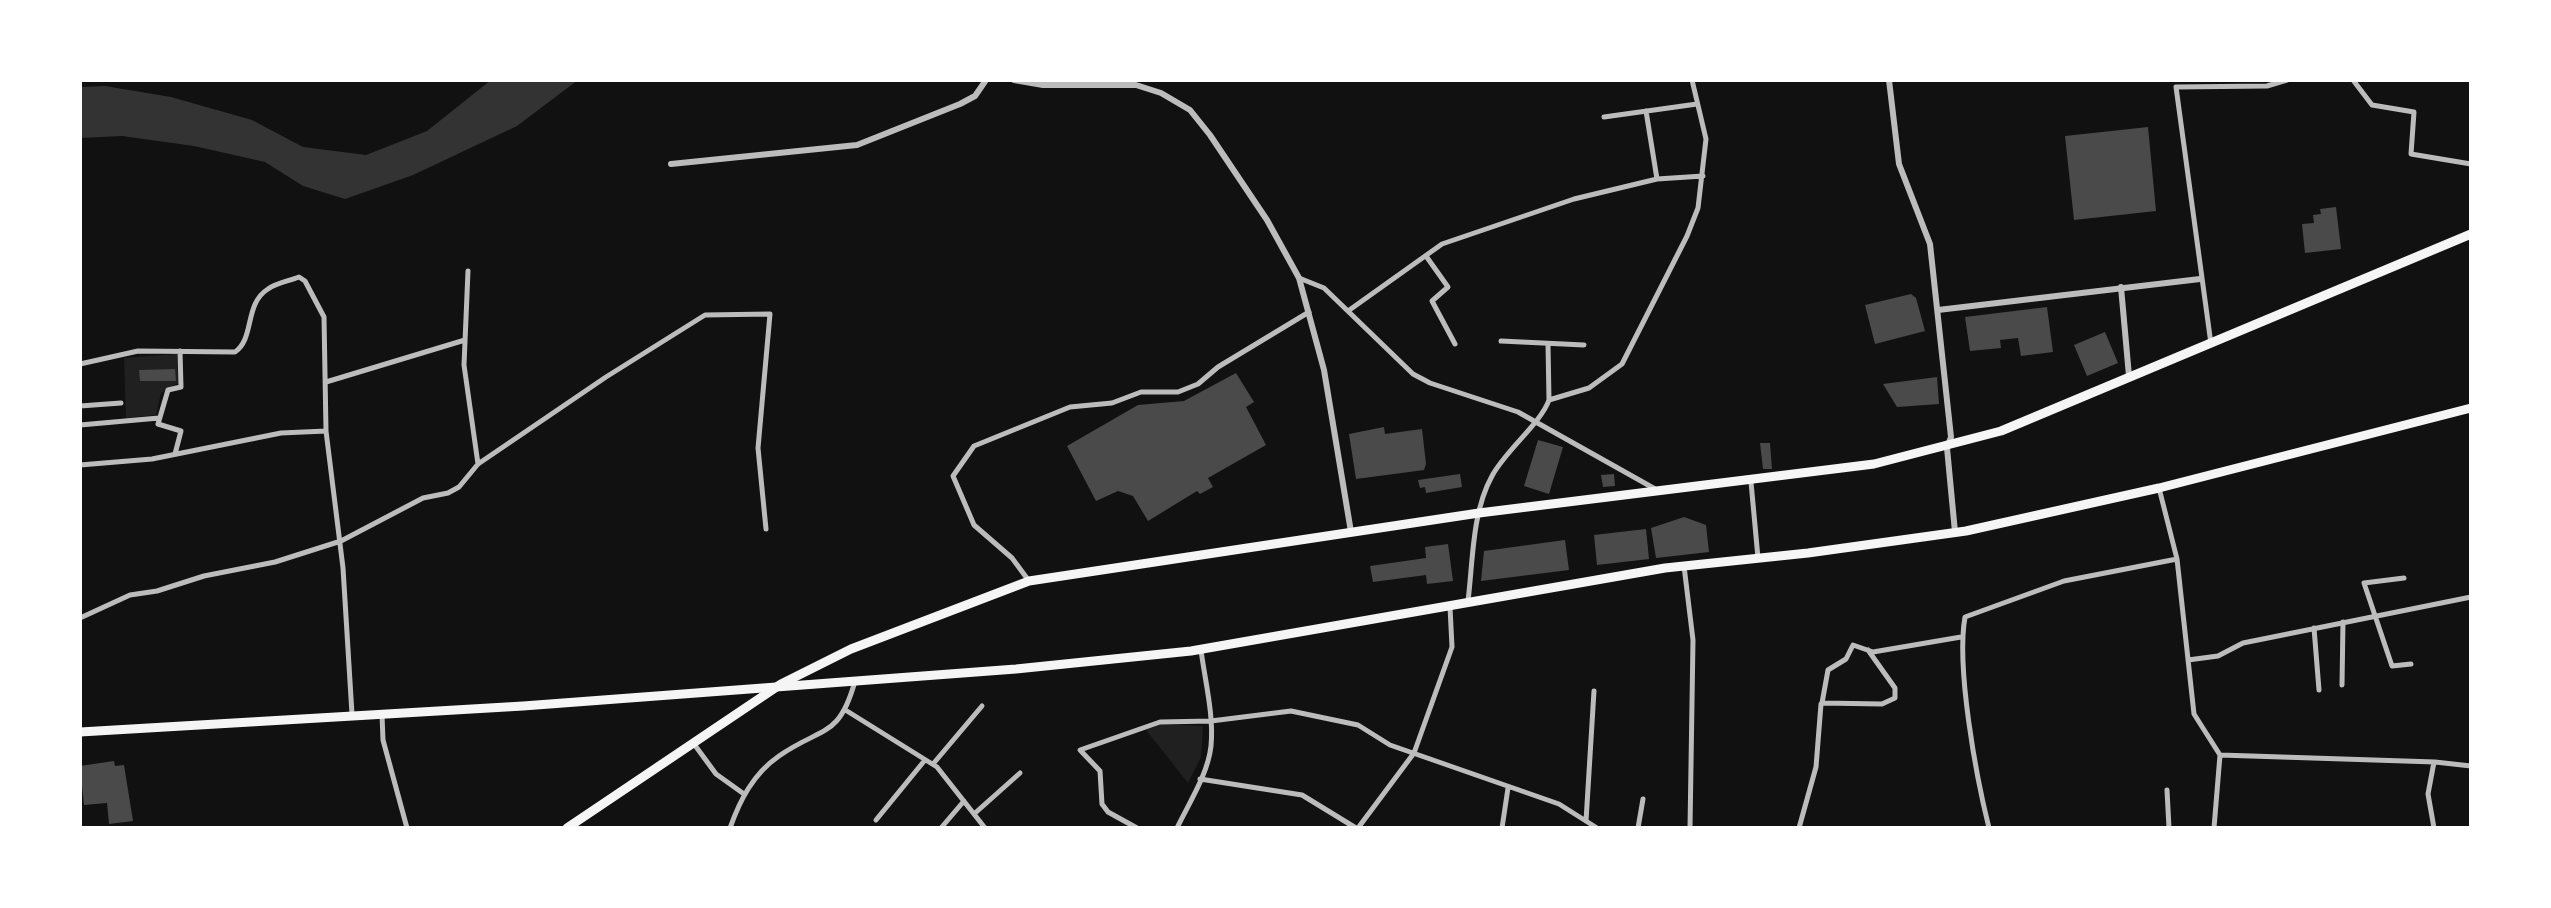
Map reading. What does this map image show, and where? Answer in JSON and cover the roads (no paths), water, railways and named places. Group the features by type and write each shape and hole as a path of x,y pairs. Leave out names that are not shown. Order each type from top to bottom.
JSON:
{"main road":[{"path":"568,828 781,684 914,623 1029,581 1478,513 1874,464 1947,448 2001,431 2471,234"},
{"path":"80,732 382,716 781,684 855,682 1200,650 1684,566 1955,532 2159,488 2471,408"}],"street":[{"path":"672,164 857,145 960,104 975,96 986,80"},
{"path":"1014,80 1043,85 1136,85 1190,110 1268,220 1300,278 1324,370 1351,532"},
{"path":"1549,400 1590,388 1622,364 1688,236 1698,208 1706,139 1692,80"},
{"path":"1889,80 1900,164 1930,244 1950,438 1947,448 1955,532"},
{"path":"2211,344 2176,87 2267,86 2286,80"},
{"path":"2353,80 2372,105 2414,112 2411,154 2471,164"},
{"path":"1604,117 1697,104"},
{"path":"1646,111 1657,180"},
{"path":"1348,311 1442,244 1574,199 1657,180 1703,176"},
{"path":"1426,256 1448,287 1432,300 1455,344"},
{"path":"468,271 464,366 478,464"},
{"path":"80,364 138,351 240,350 252,305 268,288 299,277 305,281 324,317 326,431 340,541 352,717"},
{"path":"1300,278 1324,288 1413,374 1430,384 1518,412 1647,481 1660,492"},
{"path":"1938,310 2200,279"},
{"path":"2120,287 2130,378"},
{"path":"1029,581 1012,558 974,524 953,476 974,446 1070,407 1112,403 1141,392 1178,392 1198,384 1218,367 1310,311"},
{"path":"80,618 130,595 275,562 340,541 423,498 448,494 460,487 478,464 705,315 770,314 758,448 766,530"},
{"path":"326,382 465,340"},
{"path":"1501,341 1584,344"},
{"path":"1468,602 1478,513 1490,478 1545,411 1549,400 1548,344"},
{"path":"175,454 181,431 158,424 164,395 181,387 180,351"},
{"path":"80,406 121,403"},
{"path":"80,425 159,418"},
{"path":"80,464 152,459 281,433 326,431"},
{"path":"1751,480 1758,558"},
{"path":"2159,488 2177,560 2194,714 2220,755 2214,828"},
{"path":"1989,828 1971,727 1961,637 1965,617 2064,581 2177,560"},
{"path":"1684,566 1693,640 1690,828"},
{"path":"2404,578 2364,583 2392,666 2411,664"},
{"path":"2188,660 2218,656 2243,643 2471,598"},
{"path":"1200,779 1302,795 1357,828 1414,753 1452,647 1450,604"},
{"path":"2342,622 2342,685"},
{"path":"2314,628 2318,690"},
{"path":"1799,828 1816,768 1828,670 1846,659 1853,644 1873,652 1961,637"},
{"path":"1177,828 1208,758 1211,721 1200,650"},
{"path":"1822,703 1882,704 1895,698 1895,688 1868,650"},
{"path":"730,828 757,775 778,756 837,724 855,682"},
{"path":"1586,821 1594,691"},
{"path":"933,764 982,706"},
{"path":"846,710 933,764 985,828"},
{"path":"1138,828 1108,812 1102,804 1100,771 1080,750 1160,722 1211,721 1290,710 1358,725 1390,745 1559,804 1597,828"},
{"path":"382,716 390,772 407,828"},
{"path":"692,742 716,774 744,794"},
{"path":"2220,755 2471,766"},
{"path":"876,820 925,760"},
{"path":"2434,762 2428,794 2434,828"},
{"path":"974,814 1020,774"},
{"path":"1502,828 1508,788"},
{"path":"2167,790 2169,828"},
{"path":"1638,828 1643,800"},
{"path":"942,828 964,801"}]}
